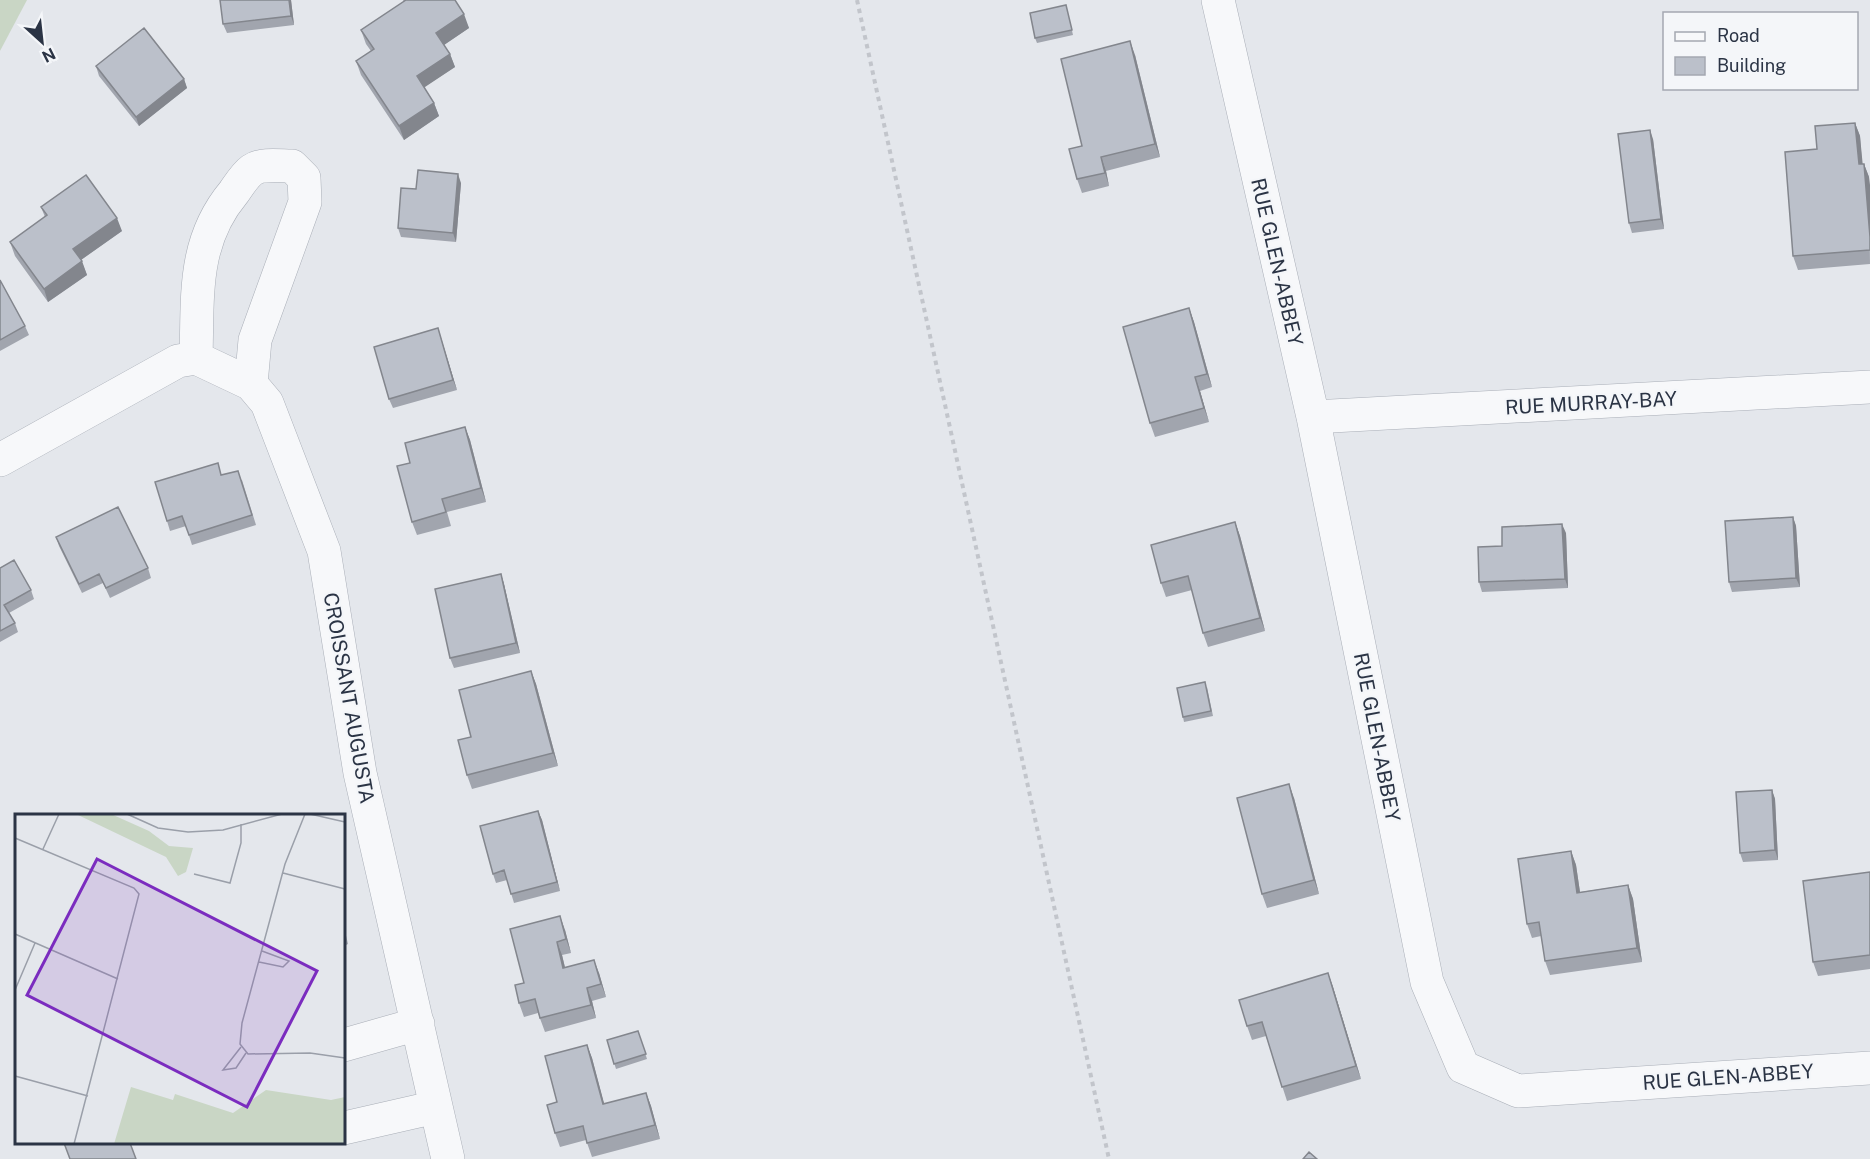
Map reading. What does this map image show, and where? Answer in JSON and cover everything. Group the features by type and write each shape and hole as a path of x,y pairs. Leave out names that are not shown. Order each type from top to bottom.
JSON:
{"street":[{"name":"RUE GLEN-ABBEY","path":"1218,0 1312,417 1426,982 1463,1067 1518,1091 1870,1068"},
{"path":"0,460 178,361 196,357 199,268 212,223 252,170 265,166 292,166 304,178 305,201 255,340 251,384"},
{"name":"CROISSANT AUGUSTA","path":"196,357 251,384 267,403 324,551 360,773 448,1159"},
{"name":"RUE MURRAY-BAY","path":"1312,417 1870,387"},
{"path":"345,1045 418,1024"},
{"path":"345,1128 436,1107"}],"path":[{"path":"857,0 1109,1159"}],"green space":[{"path":"0,0 27,0 0,51"}],"building":[{"path":"220,0 289,0 291,16 223,24"},
{"path":"406,0 455,0 464,14 436,33 450,54 417,76 434,103 399,126 356,61 374,49 361,30"},
{"path":"1066,5 1072,30 1035,38 1030,13"},
{"path":"144,28 184,79 136,117 96,66"},
{"path":"1130,41 1155,144 1101,157 1105,173 1077,179 1069,149 1082,146 1061,59"},
{"path":"1855,123 1859,164 1864,164 1870,250 1793,256 1785,152 1817,149 1815,126"},
{"path":"1650,130 1661,219 1629,223 1618,134"},
{"path":"418,170 458,174 453,233 398,228 401,188 416,189"},
{"path":"86,175 117,218 73,249 82,261 44,289 10,242 47,215 41,207"},
{"path":"0,280 25,326 0,340"},
{"path":"1189,308 1207,374 1195,377 1204,408 1150,423 1123,327"},
{"path":"438,328 453,380 389,399 374,347"},
{"path":"465,427 481,488 442,499 446,512 412,522 397,466 410,463 405,443"},
{"path":"218,463 221,475 238,471 252,515 189,535 182,516 167,521 155,482"},
{"path":"118,507 148,568 106,588 99,574 79,584 56,537"},
{"path":"1793,517 1796,578 1729,582 1725,521"},
{"path":"1235,522 1260,618 1203,633 1188,576 1161,583 1151,545"},
{"path":"1562,524 1565,579 1479,582 1478,547 1502,546 1502,527"},
{"path":"14,560 31,590 4,605 15,623 0,631 0,568"},
{"path":"501,574 516,643 450,658 435,589"},
{"path":"531,671 553,753 467,775 458,740 471,737 459,690"},
{"path":"1205,682 1211,711 1183,717 1177,688"},
{"path":"1289,784 1314,880 1262,894 1237,798"},
{"path":"1772,790 1775,850 1740,853 1736,792"},
{"path":"538,811 557,882 511,894 504,870 493,874 480,826"},
{"path":"1571,851 1577,893 1628,885 1637,948 1545,961 1539,922 1527,924 1518,859"},
{"path":"1870,872 1870,955 1813,962 1803,881"},
{"path":"560,916 566,939 557,942 563,968 594,960 601,984 587,988 591,1005 540,1018 535,999 519,1003 515,985 524,983 510,929"},
{"path":"1328,973 1356,1066 1282,1087 1262,1022 1247,1026 1239,1000"},
{"path":"638,1031 646,1054 614,1064 607,1040"},
{"path":"587,1045 603,1104 646,1093 655,1125 587,1143 583,1126 555,1133 547,1105 557,1102 545,1056"},
{"path":"64,1144 130,1144 136,1159 70,1159"},
{"path":"1309,1152 1317,1159 1303,1159"}]}
